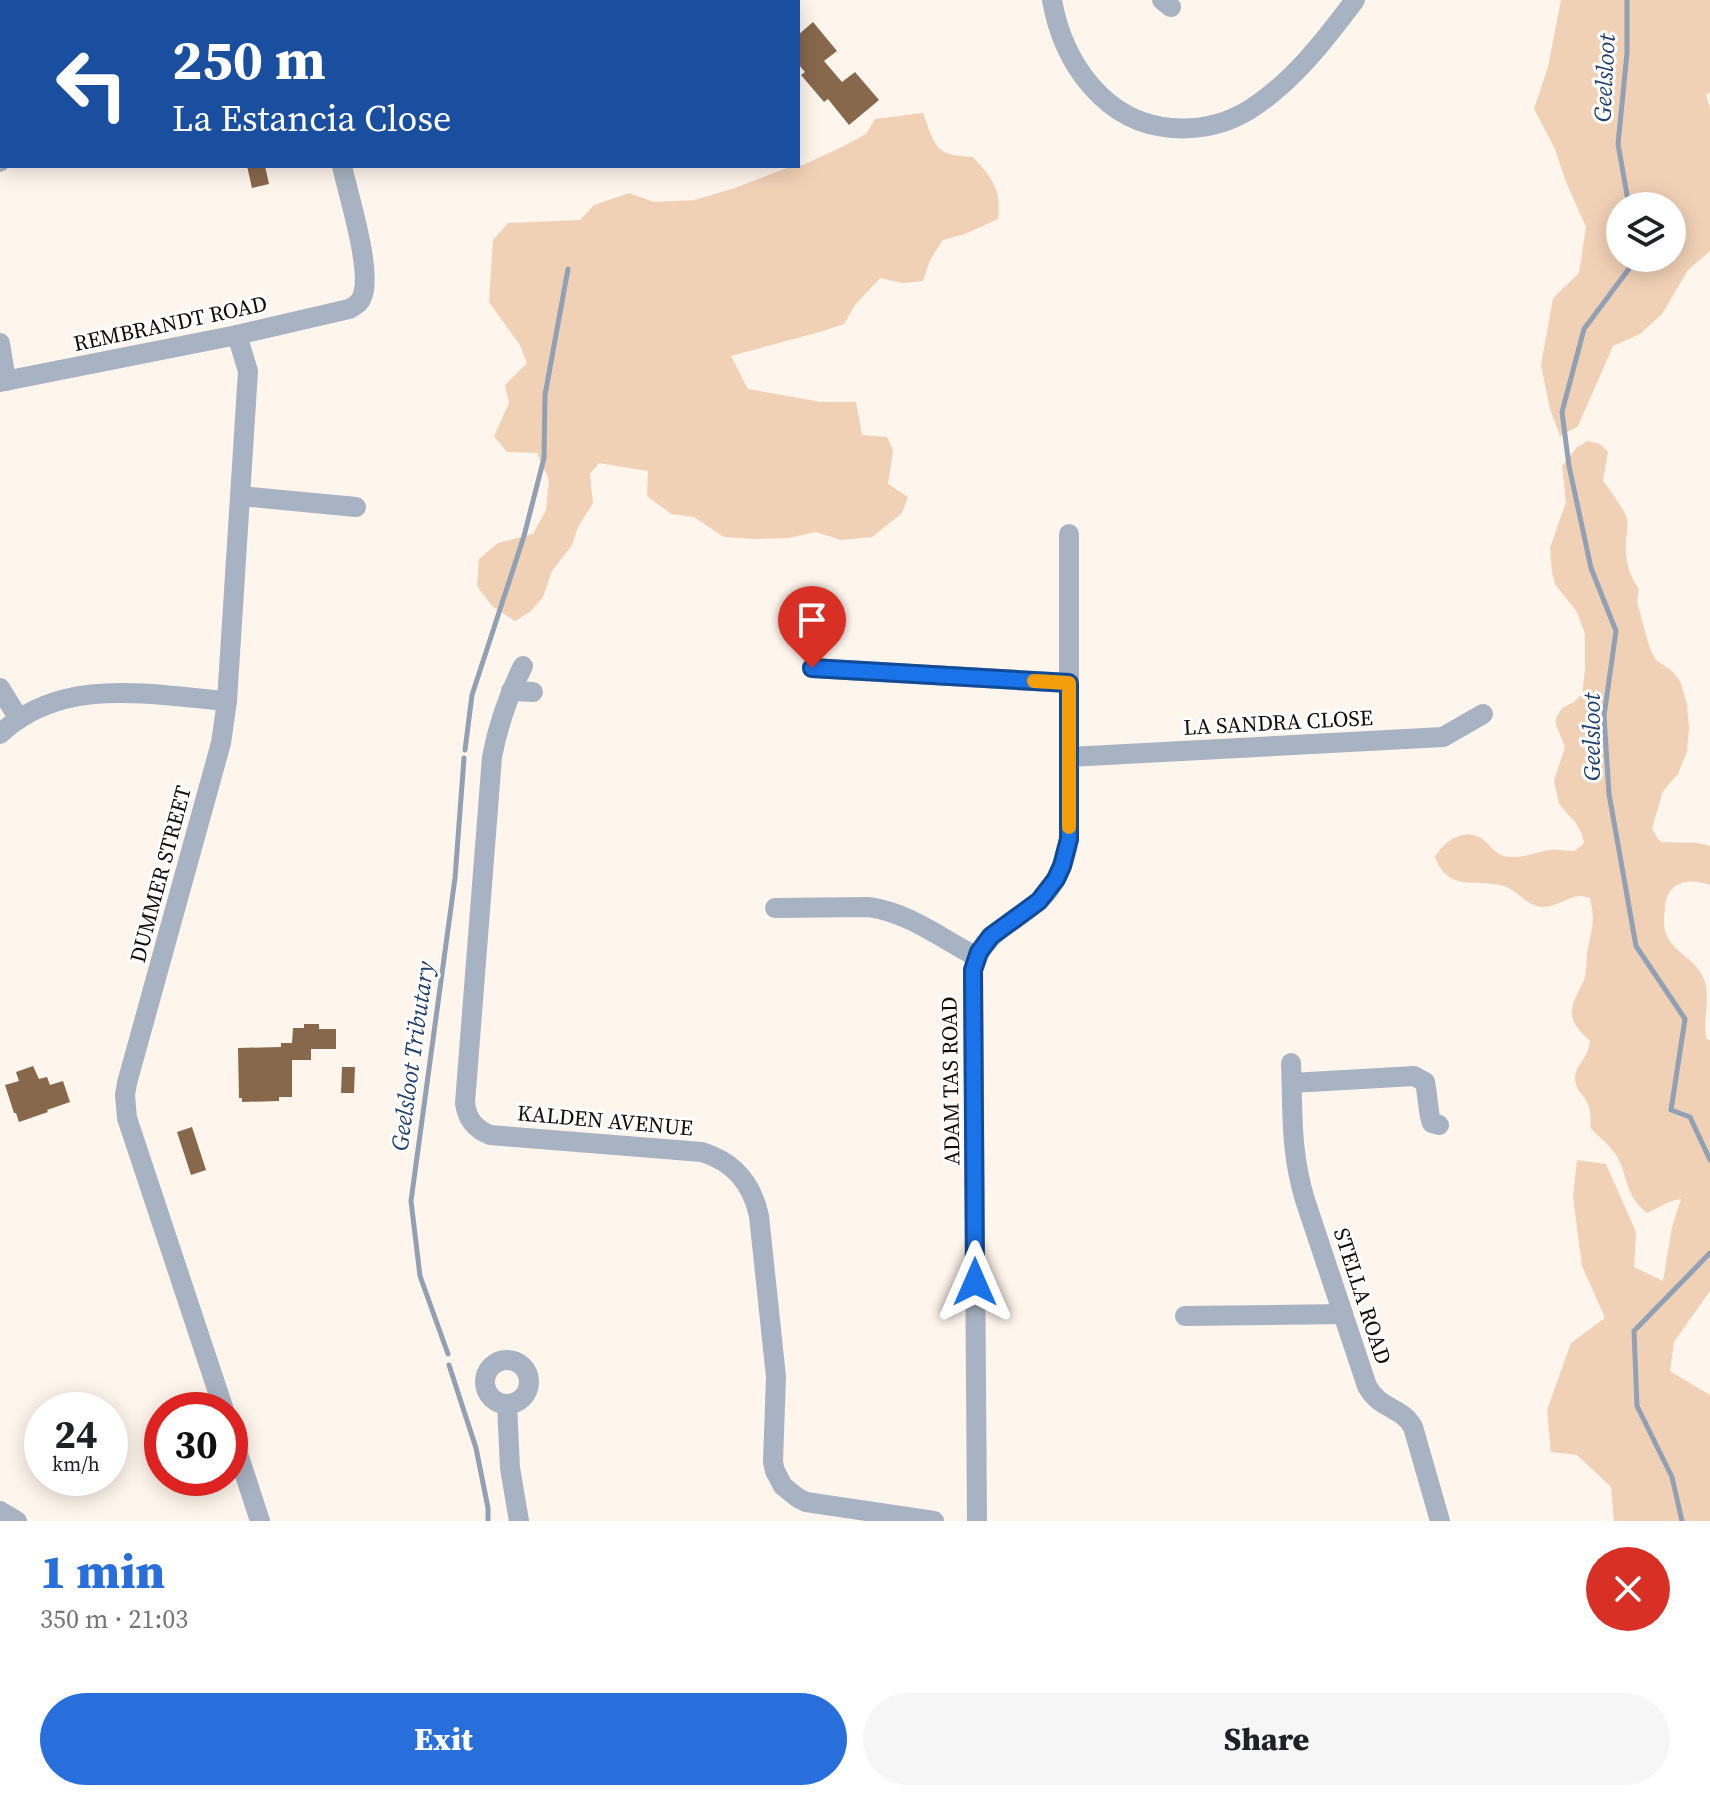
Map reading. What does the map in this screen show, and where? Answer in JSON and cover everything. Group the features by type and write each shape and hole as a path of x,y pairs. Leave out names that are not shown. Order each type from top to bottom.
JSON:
{"street":[{"path":"1052,0 1067,50 1095,92 1135,121 1150,126 1182,129 1232,119 1269,95 1301,65 1355,0"},
{"name":"REMBRANDT ROAD","path":"3,381 237,335 349,309 364,294 365,277 342,168"},
{"name":"DUMMER STREET","path":"218,1392 127,1118 125,1095 221,743 227,701 248,371 237,335"},
{"path":"0,343 3,381"},
{"path":"240,496 356,507"},
{"path":"775,908 880,908 901,915 977,957 991,936 1039,901 1056,879 1069,839 1069,534"},
{"name":"KALDEN AVENUE","path":"523,666 497,732 492,757 465,1103 469,1118 477,1129 490,1135 702,1152 734,1168 748,1185 759,1216 776,1377 773,1462 778,1479 790,1493 806,1502 934,1521"},
{"path":"812,668 1069,683"},
{"path":"0,688 19,719"},
{"path":"511,691 533,692"},
{"path":"0,734 46,704 92,693 227,701"},
{"name":"LA SANDRA CLOSE","path":"1069,757 1443,737 1483,714"},
{"name":"ADAM TAS ROAD","path":"977,957 973,970 977,1521"},
{"name":"STELLA ROAD","path":"1439,1125 1430,1118 1425,1082 1414,1076 1292,1073 1293,1141 1299,1178 1343,1314 1371,1394 1382,1405 1405,1416 1413,1427 1440,1521"},
{"path":"1185,1316 1343,1314"},
{"path":"507,1404 510,1468 519,1521"},
{"path":"248,1484 260,1521"},
{"path":"0,1511 17,1521"}],"shaded area":[{"path":"1561,0 1710,0 1710,92 1706,95 1710,108 1710,251 1688,270 1662,314 1640,334 1613,346 1578,426 1560,436 1550,409 1541,365 1553,298 1579,273 1586,227 1555,149 1534,109 1548,67"},
{"path":"923,113 938,147 951,154 973,157 990,178 997,192 998,219 943,240 930,260 923,281 903,283 880,278 855,305 844,324 731,356 748,389 821,402 856,402 862,435 887,437 893,450 888,484 908,497 902,513 872,537 841,540 816,532 789,538 724,537 694,517 671,514 647,496 648,471 599,463 590,474 593,503 578,527 572,545 552,571 543,597 530,612 515,621 492,606 477,586 479,559 498,543 533,534 546,510 549,480 537,453 507,452 494,436 509,403 505,385 527,363 520,345 489,302 493,240 508,223 580,220 594,205 629,193 654,202 694,200 787,168 800,168 866,134 875,119"},
{"path":"1588,441 1600,444 1608,452 1603,481 1626,516 1627,559 1632,578 1639,589 1637,602 1650,649 1656,660 1680,681 1687,704 1687,752 1678,774 1663,791 1652,828 1662,842 1710,846 1710,885 1686,882 1674,887 1666,900 1664,922 1665,931 1674,947 1697,967 1705,982 1705,1031 1710,1041 1710,1291 1674,1342 1670,1371 1710,1395 1710,1521 1614,1521 1611,1487 1577,1455 1551,1452 1547,1410 1571,1343 1605,1318 1582,1266 1573,1197 1577,1160 1606,1164 1636,1232 1634,1267 1663,1281 1672,1227 1681,1199 1647,1213 1639,1206 1629,1190 1618,1158 1591,1128 1589,1107 1575,1083 1576,1073 1590,1041 1575,1025 1572,1011 1586,974 1593,921 1590,898 1577,896 1549,906 1537,906 1504,886 1455,880 1447,876 1435,857 1447,843 1464,835 1481,838 1496,852 1513,857 1550,850 1575,851 1584,843 1575,822 1559,804 1554,781 1565,747 1556,718 1562,708 1582,694 1585,634 1577,612 1555,584 1550,548 1566,502 1562,466 1577,447"}],"building":[{"path":"813,22 837,51 824,61 842,82 855,72 879,100 849,125 828,99 824,102 801,75 805,72 800,66 800,33"},
{"path":"247,168 265,168 269,184 252,188"},
{"path":"304,1024 319,1024 319,1029 336,1029 336,1049 311,1049 311,1060 292,1060 292,1097 279,1097 279,1101 242,1102 239,1098 238,1048 281,1047 281,1043 292,1043 293,1028 304,1028"},
{"path":"33,1066 39,1079 47,1077 50,1085 63,1081 70,1102 19,1122 5,1085 19,1081 16,1072"},
{"path":"342,1067 355,1067 354,1093 341,1093"},
{"path":"192,1127 206,1170 191,1175 177,1132"}],"waterway":[{"name":"Geelsloot","path":"1627,0 1627,53 1618,144 1627,192"},
{"name":"Geelsloot Tributary","path":"465,750 472,695 524,536 544,458 545,395 568,269"},
{"name":"Geelsloot","path":"1627,272 1584,329 1562,412 1569,466 1591,568 1616,631 1604,716 1609,794 1636,946 1685,1019 1671,1110 1690,1117 1710,1160"},
{"name":"Geelsloot Tributary","path":"448,1354 420,1276 411,1201 455,878 464,758"},
{"name":"Geelsloot","path":"1682,1521 1672,1477 1637,1406 1634,1331 1710,1253"},
{"name":"Geelsloot Tributary","path":"449,1365 476,1448 488,1521"}],"slow traffic":[{"path":"1034,681 1069,683 1069,827"}],"route":[{"path":"812,668 1069,683 1067,853 1049,890 1039,901 991,936 979,952 973,970 975,1282"}]}
